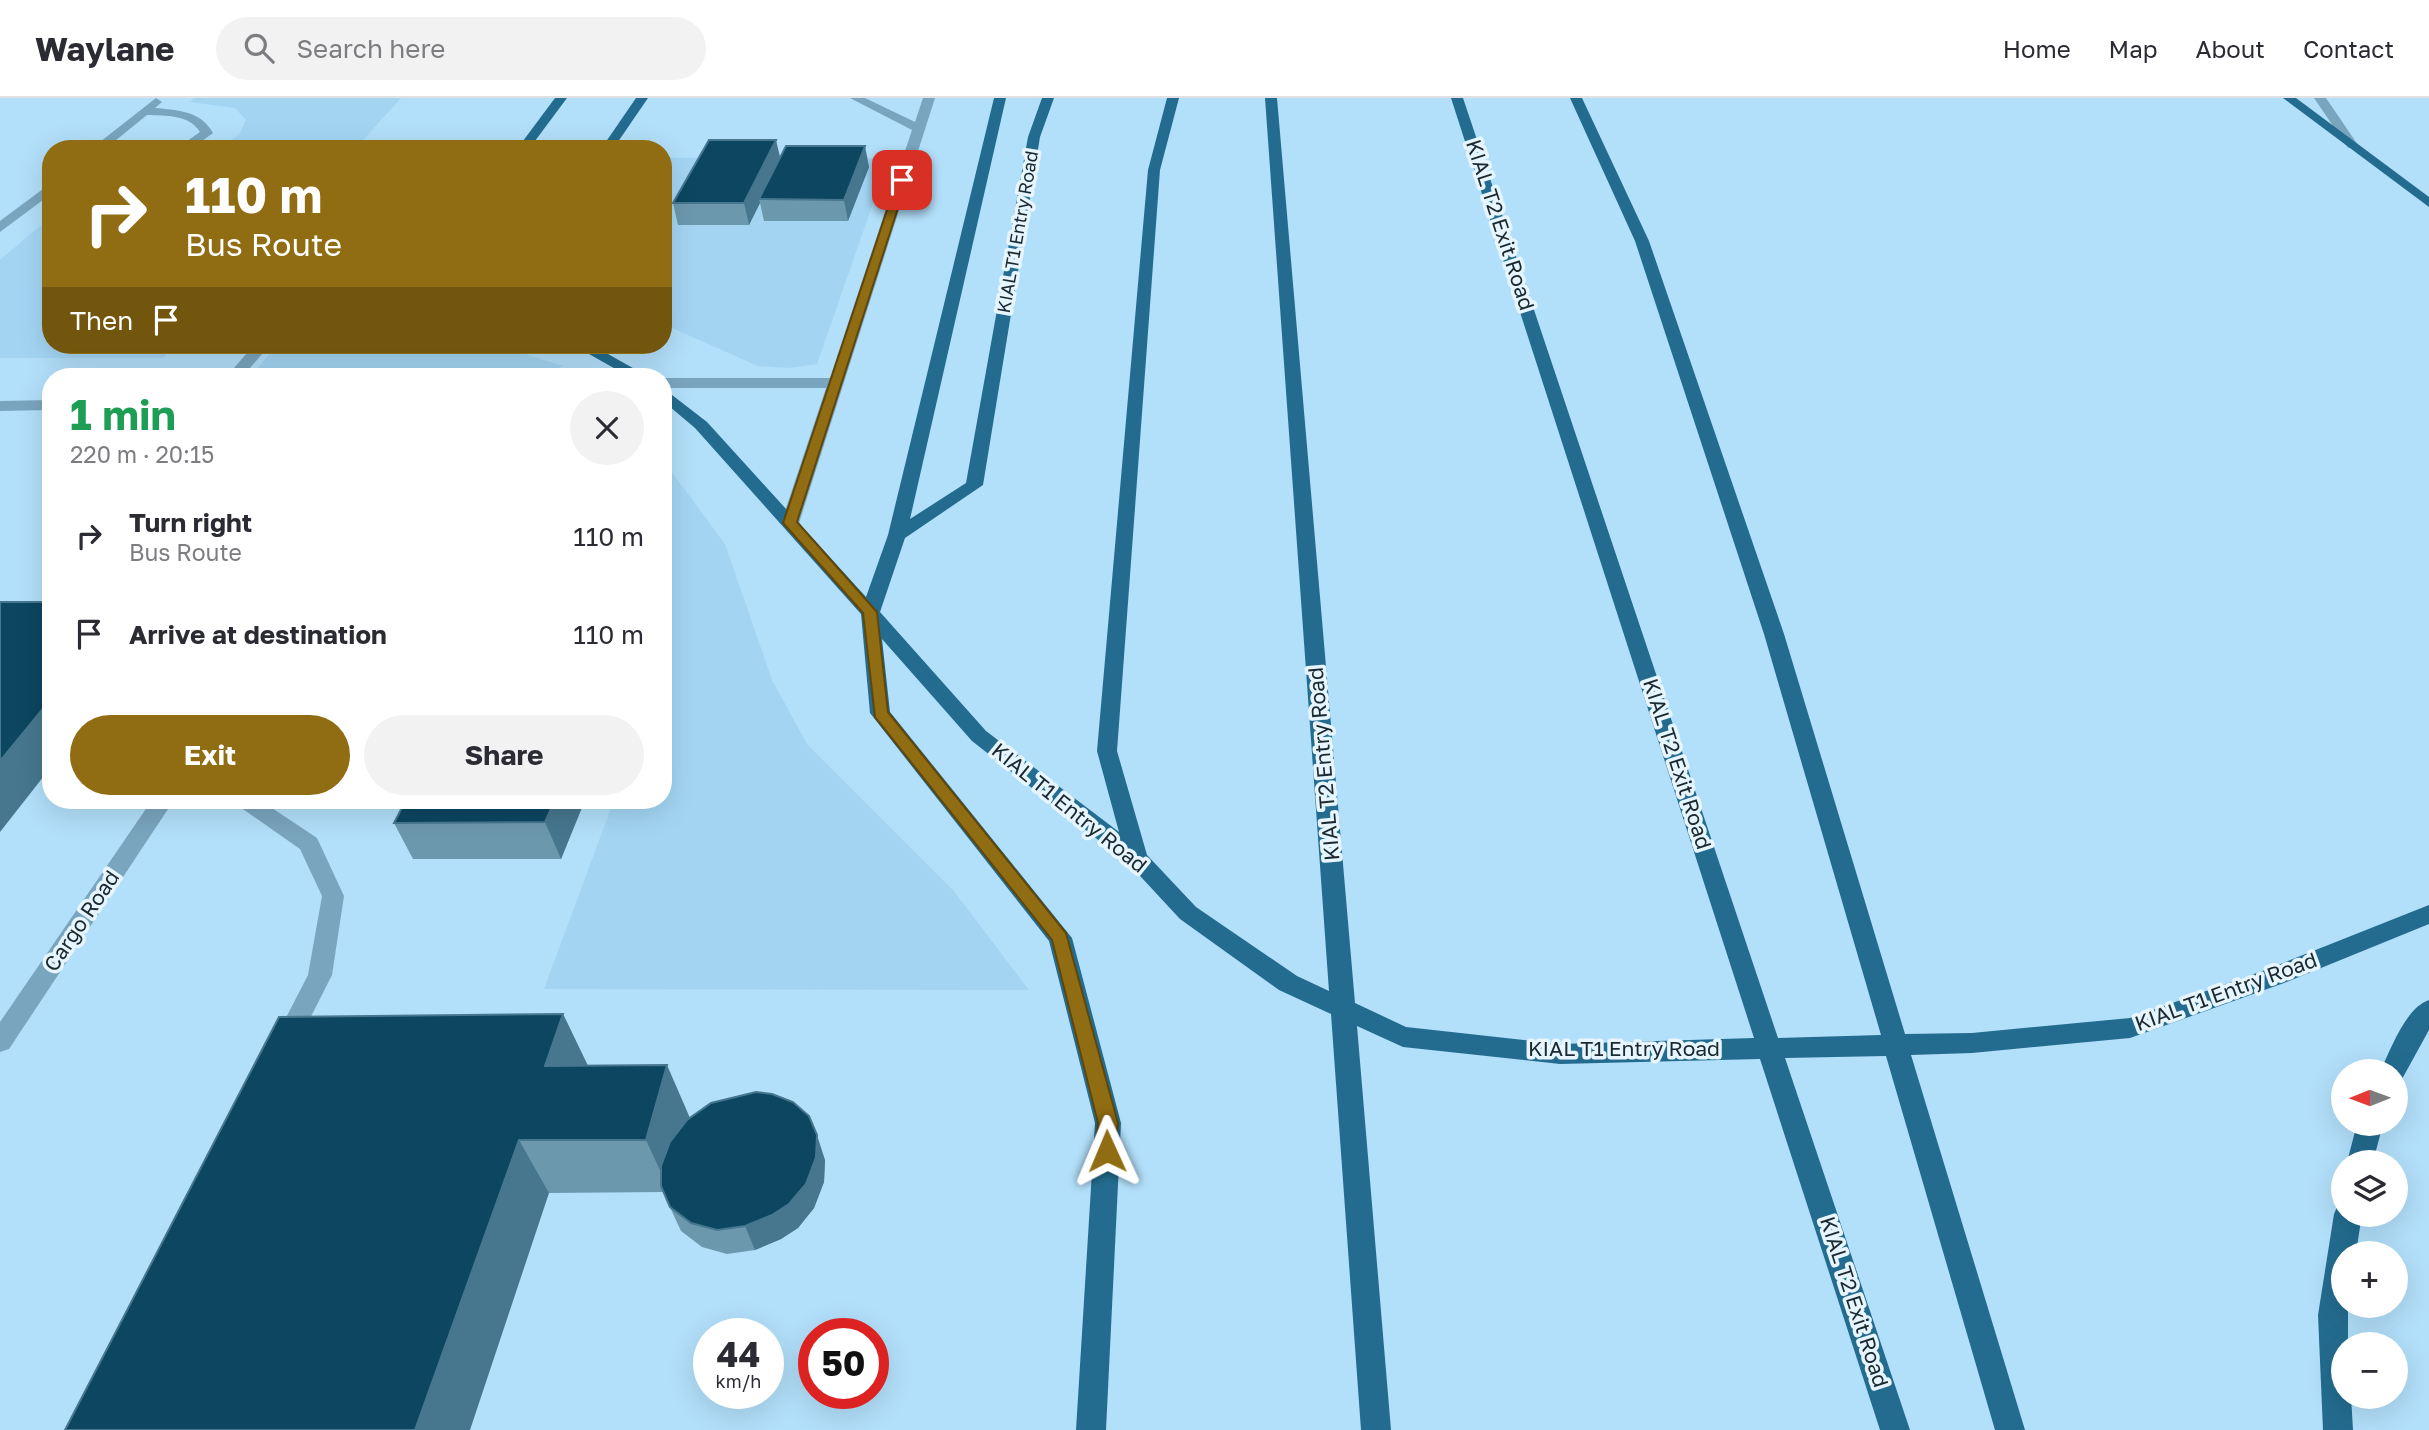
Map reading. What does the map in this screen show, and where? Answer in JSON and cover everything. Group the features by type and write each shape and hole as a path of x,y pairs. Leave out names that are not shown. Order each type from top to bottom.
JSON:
{"main road":[{"path":"530,140 561,98"},
{"path":"613,140 642,98"},
{"path":"1000,98 897,535 870,612 880,713 1060,938 1108,1123 1091,1430"},
{"name":"KIAL T1 Entry Road","path":"897,535 974,485 1034,137 1048,98"},
{"path":"1137,858 1107,751 1154,170 1173,98"},
{"name":"KIAL T2 Entry Road","path":"1272,98 1376,1430"},
{"name":"KIAL T2 Exit Road","path":"1457,98 1895,1430"},
{"path":"1576,98 1642,241 1774,634 2010,1430"},
{"path":"2289,98 2429,203"},
{"path":"598,354 624,368"},
{"name":"KIAL T1 Entry Road","path":"672,401 701,425 979,736 1137,858 1188,913 1288,983 1403,1037 1560,1054 1972,1043 2130,1028 2276,976 2429,915"},
{"path":"2399,1059 2409,1038 2429,1010"},
{"path":"2338,1430 2332,1315 2346,1227"}],"lane":[{"path":"108,140 160,98"},
{"path":"856,98 919,129"},
{"path":"790,523 929,98"},
{"path":"2320,98 2352,145"},
{"path":"145,111 191,117 205,127 207,133 196,140"},
{"path":"0,228 42,194"},
{"path":"242,368 254,354"},
{"path":"672,383 835,383"},
{"path":"0,406 42,405"},
{"name":"Cargo Road","path":"0,1042 157,809"},
{"path":"258,809 309,844 333,896 320,975 276,1061"}],"shaded area":[{"path":"0,98 2429,98 2429,1430 0,1430"},
{"path":"194,98 401,98 363,140 232,140 239,135 246,120 235,108 190,102"},
{"path":"866,157 887,163 817,364 789,368 758,366 672,328 672,158"},
{"path":"42,225 42,354 167,354 163,358 0,358 0,260"},
{"path":"269,354 525,354 563,366 558,368 258,368"},
{"path":"672,472 725,544 772,680 807,744 953,890 1029,990 544,989 611,809 672,809"}],"building":[{"path":"709,140 776,140 744,203 673,203"},
{"path":"786,146 865,146 844,200 759,199"},
{"path":"0,602 42,602 42,710 0,761"},
{"path":"401,809 551,809 545,822 394,823"},
{"path":"563,1014 545,1066 667,1065 646,1140 519,1140 415,1430 65,1430 279,1017"},
{"path":"756,1092 772,1094 793,1102 809,1116 817,1135 816,1157 806,1184 789,1204 772,1215 745,1226 717,1230 691,1223 670,1207 661,1186 661,1166 670,1142 687,1120 711,1103"}],"route":[{"path":"902,180 790,523 870,612 880,713 984,839 1060,938 1108,1123 1107,1151"}]}
